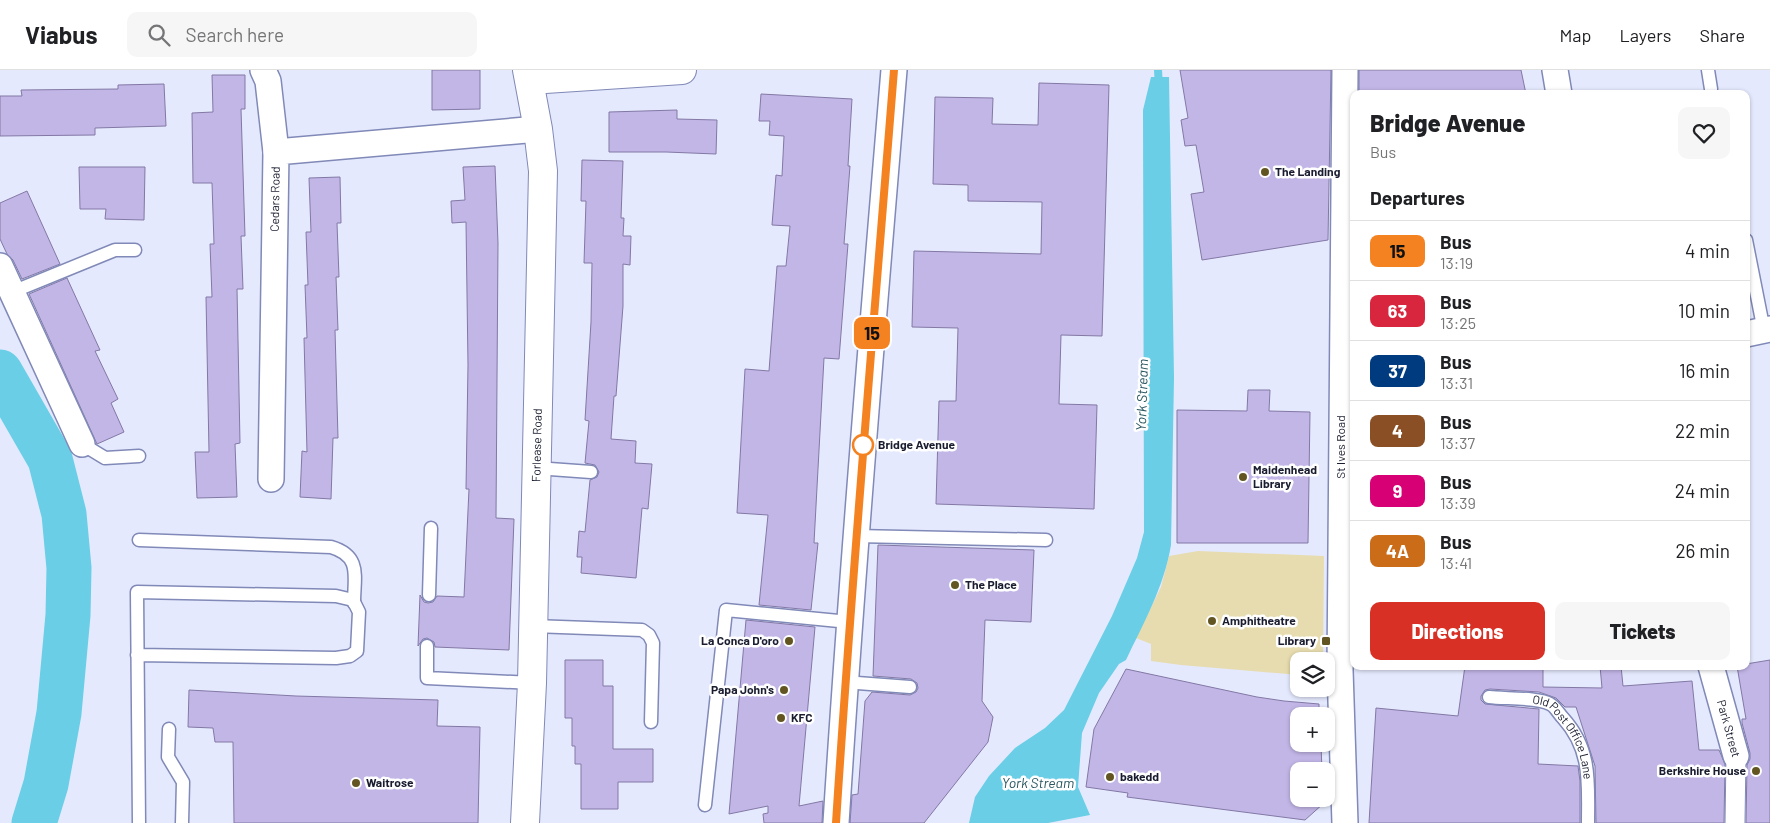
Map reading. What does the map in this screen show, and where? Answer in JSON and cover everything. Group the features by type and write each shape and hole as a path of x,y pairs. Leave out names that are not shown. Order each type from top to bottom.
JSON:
{"street":[{"path":"263,70 268,81 276,152"},
{"path":"529,75 682,70"},
{"path":"836,823 844,682 894,70"},
{"name":"St Ives Road","path":"1345,70 1340,670 1345,823"},
{"path":"1555,70 1558,90"},
{"name":"Forlease Road","path":"525,823 532,682 543,171 529,75"},
{"name":"Cedars Road","path":"271,479 276,152 538,129"},
{"path":"0,266 82,444"},
{"name":"Park Street","path":"1711,670 1736,756 1735,823"}],"lane":[{"path":"1708,70 1711,88"},
{"path":"12,292 115,250 135,250"},
{"path":"1750,266 1760,331"},
{"path":"82,444 106,458 139,456"},
{"path":"536,468 591,472"},
{"path":"429,595 431,528"},
{"path":"856,536 1046,540"},
{"path":"139,540 331,546 342,550 350,557 354,564 354,603"},
{"path":"137,655 336,658 350,656 357,651 359,612 352,600 336,596 137,592 137,655 139,823"},
{"path":"705,805 726,610 849,622"},
{"path":"533,626 642,630 649,635 653,643 651,722"},
{"path":"427,646 427,678 532,682"},
{"path":"844,682 910,686"},
{"name":"Old Post Office Lane","path":"1489,697 1526,699 1550,704 1570,726 1583,748 1588,772 1588,823"},
{"path":"168,729 168,757 183,782 182,823"}],"shaded area":[{"path":"1198,551 1324,556 1323,652 1290,652 1290,674 1151,661 1151,644 1136,638 1161,587 1169,556"}],"water":[{"name":"York Stream","path":"1151,77 1169,77 1174,378 1171,545 1168,560 1153,604 1126,660 1119,664 1099,693 1082,733 1078,787 1090,815 1048,823 969,823 975,797 989,776 1015,748 1045,728 1064,710 1112,616 1137,558 1144,532 1143,110"}],"building":[{"path":"432,70 480,70 480,109 432,110"},
{"name":"The Landing","path":"1180,70 1331,70 1328,240 1202,260 1191,194 1204,192 1196,145 1185,146 1181,120 1188,118"},
{"path":"1359,70 1521,70 1525,90 1359,90"},
{"path":"212,75 245,75 245,109 241,109 245,236 241,236 243,289 237,289 240,443 235,444 237,497 197,498 195,452 209,452 206,297 212,297 210,244 214,244 212,183 193,183 192,113 213,112"},
{"path":"1039,83 1109,85 1102,336 1061,335 1059,404 1097,405 1094,509 936,504 939,401 956,401 958,328 912,327 914,251 1041,254 1042,202 968,201 968,185 933,184 935,97 993,98 992,124 1038,125"},
{"path":"164,84 166,126 95,128 95,135 0,136 0,96 22,96 21,90 118,89 118,85"},
{"path":"761,94 852,99 848,166 850,166 844,244 848,244 839,359 824,358 814,543 818,543 811,610 759,605 768,515 737,513 745,369 769,371 777,266 786,266 790,226 772,225 776,175 782,176 784,136 769,135 770,121 759,121"},
{"path":"677,110 677,119 717,120 716,154 609,152 609,112"},
{"path":"582,160 623,161 621,218 624,218 623,236 631,236 630,265 623,264 623,306 611,439 636,441 635,463 652,464 648,509 642,508 636,578 581,573 582,557 577,557 579,531 585,532 590,480 597,477 599,472 595,465 585,463 589,421 585,420 591,322 592,263 584,263 586,201 581,201"},
{"path":"495,166 498,243 496,518 514,519 509,650 435,647 434,642 427,638 423,639 418,646 420,595 424,602 428,603 433,602 437,596 464,597 469,489 466,489 468,365 466,222 452,223 451,201 465,200 463,167"},
{"path":"79,167 145,167 144,220 105,219 106,209 80,209"},
{"path":"340,177 341,223 337,223 339,277 336,277 338,330 335,330 338,438 333,438 331,499 300,497 302,451 307,452 304,338 307,338 305,285 308,285 306,232 311,232 309,178"},
{"path":"27,191 60,264 22,279 0,239 0,203"},
{"path":"67,278 100,350 95,351 118,399 111,403 124,432 97,444 29,294"},
{"name":"Maidenhead Library","path":"1248,390 1270,390 1269,411 1310,412 1308,543 1177,543 1177,410 1247,411"},
{"path":"878,545 1034,550 1031,622 985,620 982,701 993,717 988,742 924,823 850,823 852,795 858,794 865,701 872,692 910,695 916,692 918,688 917,683 911,679 873,676"},
{"path":"746,620 815,627 799,806 823,801 822,823 764,823 763,814 768,813 768,806 729,814"},
{"path":"565,660 603,660 603,686 613,686 613,749 653,749 653,782 618,782 618,809 581,809 581,764 575,764 575,746 572,746 572,718 565,718"},
{"name":"Berkshire House","path":"1770,660 1770,823 1746,823 1747,765 1750,753 1742,723 1742,719 1746,719 1738,670 1750,670 1750,663"},
{"path":"1126,669 1257,697 1319,704 1319,707 1290,707 1290,752 1321,752 1322,762 1290,762 1290,807 1320,807 1305,820 1127,797 1128,793 1086,787 1094,729"},
{"path":"1464,670 1543,670 1543,687 1602,688 1600,670 1621,670 1623,686 1692,681 1699,750 1719,750 1725,764 1724,823 1596,823 1595,766 1576,707 1565,707 1556,698 1539,692 1490,689 1485,690 1481,696 1481,700 1485,704 1539,709 1538,764 1578,766 1580,823 1369,823 1376,708 1458,716"},
{"name":"Waitrose","path":"189,690 296,696 438,700 437,726 480,727 478,823 234,823 233,742 215,742 213,728 188,727"}],"waterway":[{"name":"York Stream","path":"1158,70 1159,87"},
{"path":"0,372 50,459 64,514 69,568 68,615 59,713 46,784 34,823"}],"bus line":[{"name":"15","path":"836,823 844,682 894,70"}],"place":[{"name":"The Landing","path":"1265,172"},
{"name":"Bridge Avenue","path":"863,445"},
{"name":"Maidenhead Library","path":"1243,477"},
{"name":"The Place","path":"955,585"},
{"name":"Amphitheatre","path":"1212,621"},
{"name":"La Conca D'oro","path":"789,641"},
{"name":"Library","path":"1326,641"},
{"name":"Papa John's","path":"784,690"},
{"name":"KFC","path":"781,718"},
{"name":"Berkshire House","path":"1756,771"},
{"name":"bakedd","path":"1110,777"},
{"name":"Waitrose","path":"356,783"}]}
